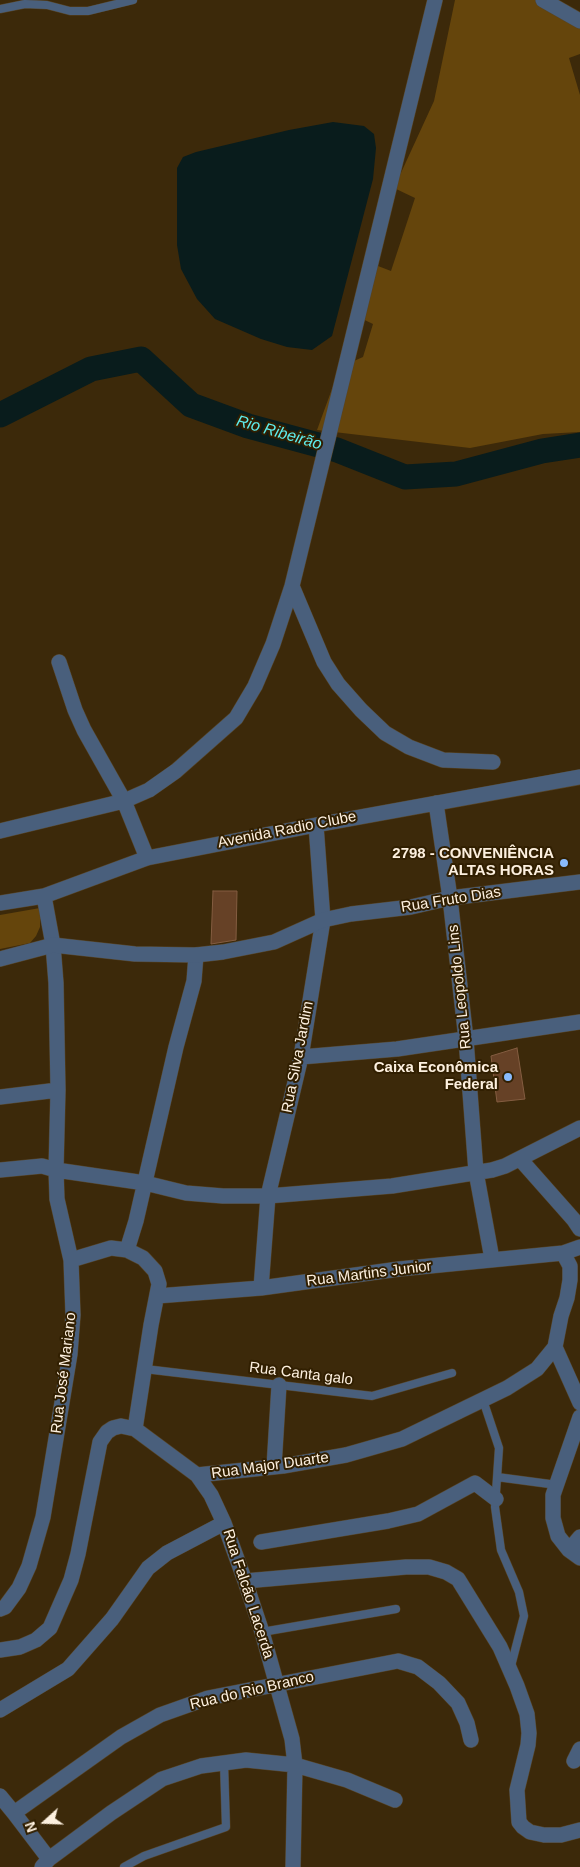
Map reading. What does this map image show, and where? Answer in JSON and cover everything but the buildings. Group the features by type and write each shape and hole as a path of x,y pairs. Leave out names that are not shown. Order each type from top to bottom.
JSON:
{"street":[{"path":"0,831 124,802 149,790 176,772 236,718 255,686 274,644 292,586 435,0"},
{"path":"543,0 580,21"},
{"path":"292,586 311,635 324,662 338,684 385,733 409,747 443,760 493,762"},
{"path":"59,662 75,710 124,802 147,858"},
{"name":"Avenida Radio Clube","path":"0,903 44,896 147,858 580,777"},
{"name":"Rua Leopoldo Lins","path":"436,803 450,898 466,1039 476,1172 492,1259"},
{"name":"Rua Silva Jardim","path":"261,1288 268,1196 301,1057 323,920 316,825"},
{"name":"Rua Fruto Dias","path":"52,945 135,954 196,954 246,949 274,942 323,920 351,914 411,907 450,898 580,882"},
{"name":"Rua José Mariano","path":"2,1606 19,1588 29,1566 43,1516 70,1354 73,1315 71,1260 58,1199 56,1170 58,1090 56,983 44,896"},
{"path":"0,959 52,945"},
{"path":"127,1250 136,1221 176,1047 194,981 196,954"},
{"path":"301,1057 397,1048 580,1022"},
{"path":"0,1097 58,1090"},
{"path":"0,1170 42,1166 56,1170 145,1183 186,1193 223,1196 268,1196 392,1186 498,1168 580,1128"},
{"path":"520,1158 578,1222"},
{"name":"Rua Martins Junior","path":"157,1296 261,1288 400,1269 563,1253 580,1247"},
{"path":"0,1650 20,1647 36,1640 50,1628 71,1580 78,1554 100,1442 107,1432 113,1428 121,1426 135,1429 159,1284 155,1271 143,1258 127,1250 111,1248 71,1260"},
{"name":"Rua Major Duarte","path":"135,1429 198,1475 274,1467 346,1456 402,1439 507,1388 537,1369 555,1347 570,1280 570,1266 563,1253"},
{"path":"555,1347 580,1403"},
{"path":"274,1467 280,1385"},
{"path":"580,1417 554,1495 553,1518 558,1536 574,1554 580,1537"},
{"name":"Rua Falcão Lacerda","path":"198,1475 211,1495 224,1523 245,1581 262,1632 292,1738 295,1765 292,1867"},
{"path":"261,1542 388,1521 418,1514 475,1483 496,1499"},
{"path":"0,1710 68,1669 112,1619 148,1568 167,1553 224,1523"},
{"path":"245,1581 406,1566 446,1572 458,1580 500,1647 527,1714 528,1745 517,1785 519,1822 523,1828 530,1832 544,1835 561,1835 580,1830"},
{"name":"Rua do Rio Branco","path":"14,1813 121,1738 160,1715 208,1698 398,1661 418,1667 439,1683 458,1703 467,1723 471,1740"},
{"path":"0,1796 14,1813 45,1863 111,1813 162,1779 201,1766 246,1760 295,1765 347,1780 395,1800"}],"lane":[{"path":"0,8 24,4 47,5 70,11 88,11 133,0"},
{"name":"Rua Canta galo","path":"145,1369 372,1396 452,1373"},
{"path":"483,1400 499,1448 495,1507 501,1550 519,1592 524,1616 510,1670"},
{"path":"497,1477 557,1486"},
{"path":"262,1632 396,1609"},
{"path":"124,1867 144,1856 226,1827 224,1763"}],"shaded area":[{"path":"455,0 539,0 580,23 580,54 569,58 580,95 580,432 543,434 470,448 317,430 340,367 363,357 373,324 352,314 365,261 391,271 415,198 394,188 434,101"},
{"path":"333,122 364,126 374,134 376,148 373,179 332,336 312,350 287,347 261,339 215,319 197,299 181,269 177,245 177,168 183,157 196,152 289,130"},
{"path":"40,908 40,927 30,943 0,949 0,915"}],"waterway":[{"name":"Rio Ribeirão","path":"0,415 91,369 141,359 191,405 248,426 337,450 405,477 456,474 542,451 580,445"}],"place":[{"name":"2798 - CONVENIÊNCIA ALTAS HORAS","path":"564,863"},
{"name":"Caixa Econômica Federal","path":"508,1077"}]}
